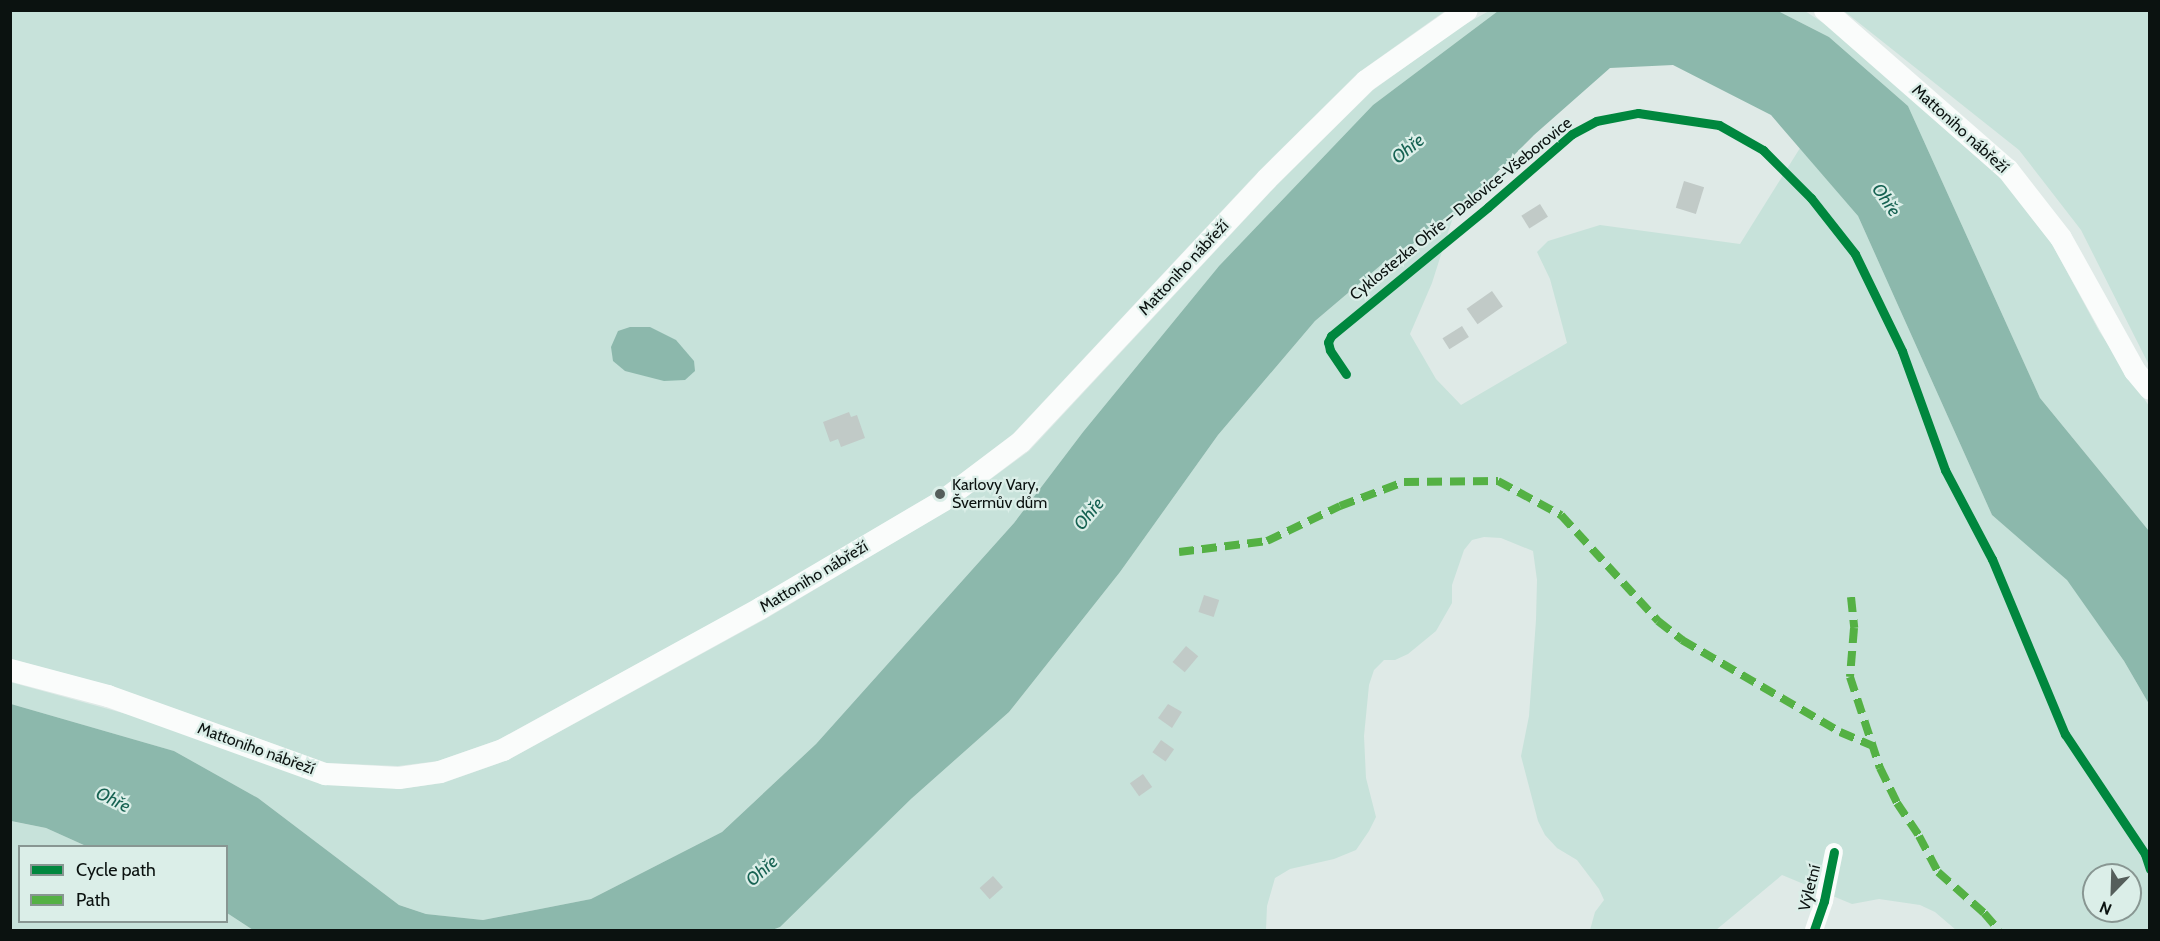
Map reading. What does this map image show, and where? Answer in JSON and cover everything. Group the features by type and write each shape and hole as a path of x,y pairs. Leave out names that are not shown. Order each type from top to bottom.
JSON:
{"main road":[{"name":"Mattoniho nábřeží","path":"10,670 108,696 325,774 409,776 440,772 503,750 761,608 944,500 1021,442 1267,179 1366,81 1467,10"},
{"name":"Mattoniho nábřeží","path":"1825,10 2008,170 2061,238 2130,362 2150,389"}],"street":[{"name":"Výletní","path":"1814,930 1824,901 1834,852"}],"shaded area":[{"path":"10,11 1445,11 1358,73 1259,171 1013,434 938,491 756,599 498,740 438,761 398,766 327,763 111,686 11,659"},
{"path":"1489,11 1498,11 1373,105 1219,266 1083,432 1014,523 816,744 722,832 591,899 483,920 426,914 399,905 258,798 174,751 11,704 10,682 399,789 443,783 508,760 767,618 950,509 1029,451 1275,187 1373,90 1462,26"},
{"path":"1778,11 1805,11 1831,28 2000,178 2052,244 2099,331 2149,406 2149,531 2040,398 1908,106 1829,37"},
{"path":"1844,11 2149,11 2149,365 2081,230 2019,150"},
{"path":"1800,148 1858,216 1992,515 2067,579 2124,661 2149,704 2149,930 1956,930 1935,912 1920,905 1879,899 1852,904 1782,875 1716,930 1590,930 1595,912 1604,900 1599,889 1577,860 1557,848 1545,835 1538,821 1521,756 1529,716 1536,620 1537,580 1533,551 1501,538 1484,537 1472,540 1464,550 1452,585 1452,603 1436,631 1408,654 1395,660 1384,660 1374,670 1369,685 1364,736 1366,778 1376,817 1369,831 1356,850 1334,859 1290,869 1275,878 1267,906 1266,930 772,930 780,926 911,799 1009,712 1120,572 1218,435 1315,321 1381,265 1453,217 1432,283 1410,334 1436,379 1461,405 1567,343 1550,279 1537,252 1548,241 1600,225 1740,244"},
{"path":"10,821 46,828 84,845 18,845 18,923 228,923 228,914 253,930 11,930"}],"water":[{"name":"Ohře","path":"1498,11 1778,11 1829,37 1908,106 2040,398 2149,531 2149,704 2124,661 2067,580 1992,515 1858,216 1771,115 1673,65 1610,68 1534,135 1453,217 1381,265 1315,321 1218,435 1120,572 1009,712 911,799 780,927 772,930 253,930 228,914 228,845 84,845 46,828 11,821 11,704 174,751 258,798 399,905 426,914 483,920 591,899 722,832 816,744 1014,523 1083,432 1219,266 1373,105"},
{"path":"630,327 650,327 676,340 694,361 695,371 685,380 664,381 625,371 613,361 611,347 618,331"}],"building":[{"path":"1684,181 1704,187 1696,214 1676,208"},
{"path":"1540,204 1548,217 1529,228 1521,216"},
{"path":"1492,291 1503,307 1478,324 1467,309"},
{"path":"1462,326 1469,337 1449,349 1442,338"},
{"path":"849,412 851,417 857,415 865,438 841,447 838,439 830,442 823,422"},
{"path":"1204,595 1219,600 1214,617 1198,612"},
{"path":"1186,646 1198,656 1185,672 1173,662"},
{"path":"1168,704 1182,712 1172,728 1158,718"},
{"path":"1161,740 1174,749 1166,761 1152,752"},
{"path":"1143,774 1152,787 1139,796 1130,783"},
{"path":"993,876 1003,887 990,899 980,888"}],"marked path":[{"path":"1179,552 1267,541 1340,506 1404,482 1498,481 1561,515 1658,621 1682,640 1840,732 1875,747"},
{"path":"1851,597 1854,628 1850,677 1880,768 1897,803 1919,836 1938,872 1984,913 1999,930"}],"cycle path":[{"name":"Cyklostezka Ohře – Dalovice-Všeborovice","path":"1346,374 1330,350 1328,342 1331,336 1488,207 1572,134 1596,121 1638,113 1719,125 1763,150 1811,198 1855,254 1902,351 1945,470 1992,559 2065,734 2145,854 2150,869"},
{"path":"1814,930 1824,901 1834,852"}],"place":[{"name":"Karlovy Vary, Švermův dům","path":"940,494"}]}
